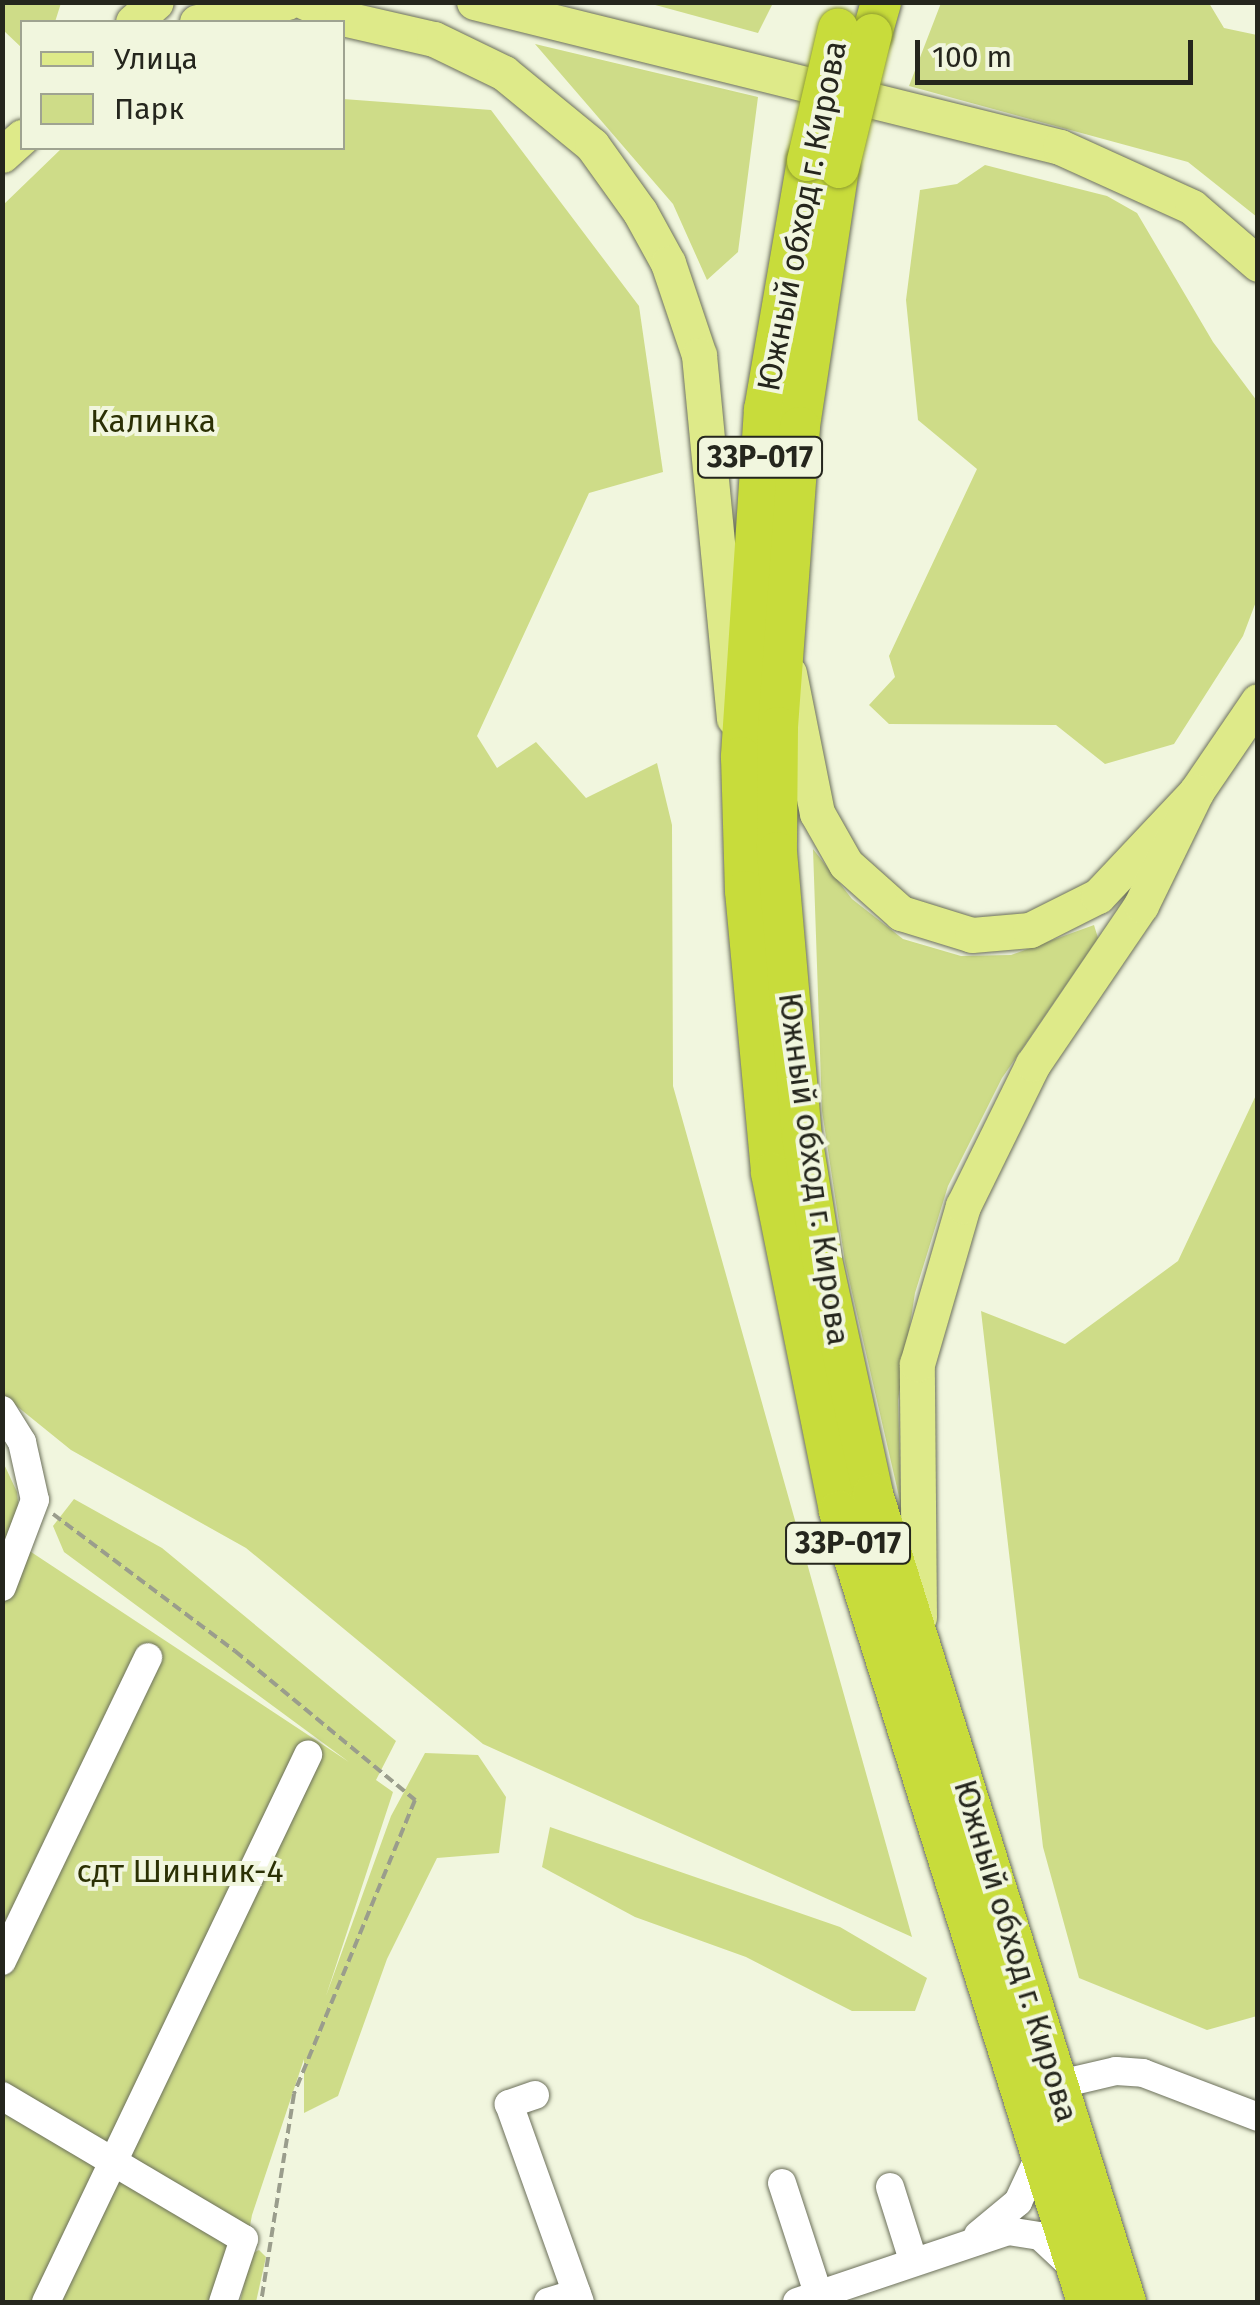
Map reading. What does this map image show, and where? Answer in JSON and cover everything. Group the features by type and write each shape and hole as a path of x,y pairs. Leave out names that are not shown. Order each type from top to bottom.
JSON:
{"highway":[{"name":"Южный обход г. Кирова","path":"859,17 764,409 741,757 756,1049 770,1172 808,1383 886,1671 1082,2287"},
{"name":"Южный обход г. Кирова","path":"823,164 785,653 778,852 802,1136 842,1366 873,1494 1126,2302"}],"main road":[{"path":"135,20 156,2"},
{"path":"206,20 286,2"},
{"path":"305,2 342,18 434,40 504,73 592,145 640,212 668,263 699,355 728,683 741,757"},
{"path":"470,3 1060,147 1192,207 1258,264"},
{"path":"785,653 807,774 828,838 880,899 922,924 1000,934 1057,920 1128,869 1196,792 1258,700"},
{"path":"919,1643 917,1364 962,1206 1033,1064 1141,905 1196,792"}],"street":[{"path":"2,1410 22,1442 34,1500 2,1587"},
{"path":"2,1961 148,1657"},
{"path":"46,2302 308,1755"},
{"path":"1056,2085 1116,2072 1143,2073 1258,2117"},
{"path":"535,2095 509,2104 579,2298 548,2302"},
{"path":"2,2096 244,2238 223,2302"},
{"path":"972,2239 1018,2202 1039,2157"},
{"path":"782,2183 812,2300 972,2239 1008,2231 1040,2236 1082,2287"},
{"path":"890,2187 913,2260"}],"path":[{"path":"34,1500 235,1651 415,1800 294,2094 261,2302"}],"green space":[{"path":"3,2 61,2 56,20 20,20 20,46 3,30"},
{"path":"648,3 773,3 758,33"},
{"path":"941,3 1209,3 1224,28 1257,35 1257,217 1188,162 909,86"},
{"path":"535,44 758,97 738,252 707,280 673,204"},
{"name":"Калинка","path":"345,99 491,110 639,306 663,472 589,493 477,736 497,768 536,742 586,798 657,763 672,825 673,1086 912,1937 483,1744 246,1548 71,1450 3,1395 2,206 60,150 345,150"},
{"path":"985,165 1107,196 1137,213 1213,342 1257,401 1257,599 1243,636 1174,744 1105,764 1056,725 889,724 869,705 895,677 889,656 977,469 918,420 906,300 920,190 957,184"},
{"path":"813,849 852,899 903,939 961,956 1011,955 1094,925 1098,938 1002,1078 948,1186 915,1293 898,1400 901,1505 845,1262 822,1111"},
{"path":"1257,1093 1257,2016 1207,2030 1079,1978 1043,1847 981,1311 1065,1344 1178,1261"},
{"path":"3,1462 17,1492 20,1521 3,1569"},
{"name":"сдт Шинник-4","path":"74,1499 162,1548 396,1741 376,1780 393,1792 326,1996 391,1816 425,1753 478,1755 506,1797 499,1853 437,1858 387,1959 338,2096 304,2113 304,2059 252,2215 236,2302 3,2302 2,1597 22,1546 349,1762 64,1552 53,1526"},
{"path":"550,1827 840,1927 927,1978 915,2011 852,2011 746,1957 635,1917 542,1867"},
{"path":"259,2250 266,2257 256,2302 240,2302 251,2254"}]}
